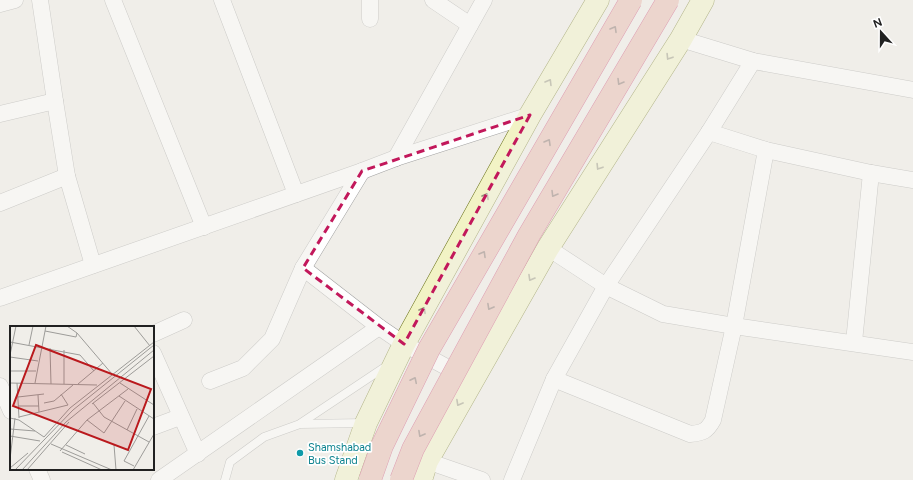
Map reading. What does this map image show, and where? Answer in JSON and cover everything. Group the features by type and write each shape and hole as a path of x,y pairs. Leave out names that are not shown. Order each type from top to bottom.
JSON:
{"highway":[{"path":"370,480 382,446 429,349 630,0"},
{"path":"401,480 413,449 529,235 668,0"}],"main road":[{"path":"346,480 366,423 400,352 530,115 598,0"},
{"path":"424,470 472,381 548,248 681,39 704,0"}],"street":[{"path":"0,4 16,0"},
{"path":"40,0 67,176 93,265"},
{"path":"113,0 204,227"},
{"path":"222,0 296,194"},
{"path":"370,0 370,19"},
{"path":"433,0 470,25"},
{"path":"396,158 484,0"},
{"path":"681,39 753,61 913,90"},
{"path":"512,480 554,379 606,286 709,132 753,61"},
{"path":"0,114 55,100"},
{"path":"0,298 396,158 530,115"},
{"path":"709,132 766,150 871,173 913,180"},
{"path":"554,379 690,434 698,433 708,428 713,420 734,326 766,150"},
{"path":"210,381 243,368 272,339 303,268 362,171"},
{"path":"854,342 871,173"},
{"path":"0,203 67,176"},
{"path":"548,248 606,286 663,314 913,352"},
{"path":"303,268 379,327 400,352 472,381"},
{"path":"154,334 184,320"},
{"path":"159,480 379,327"},
{"path":"154,354 180,417 198,454"},
{"path":"0,386 10,406"},
{"path":"154,427 180,417"},
{"path":"424,470 482,480"}],"lane":[{"path":"225,480 230,462 247,449 264,437 300,424 400,352"},
{"path":"300,424 366,423"}],"highlighted area":[{"path":"530,115 404,344 303,268 362,171"}],"place":[{"name":"Shamshabad Bus Stand","path":"300,453"}]}
